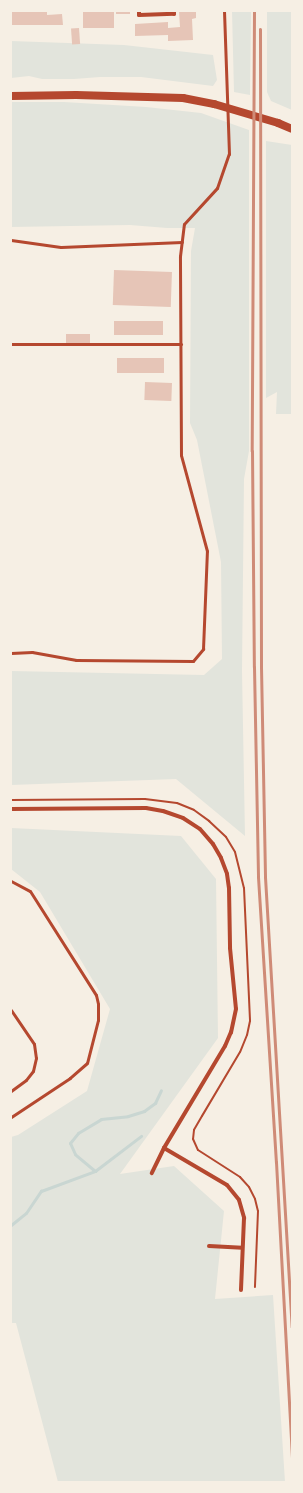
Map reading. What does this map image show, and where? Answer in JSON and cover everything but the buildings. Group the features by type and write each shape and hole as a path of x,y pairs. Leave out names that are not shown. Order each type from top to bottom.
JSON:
{"main road":[{"path":"11,96 150,96 183,98 214,104 278,123 292,129"}],"street":[{"path":"139,11 139,15 174,14 174,11"},
{"path":"11,809 146,808 163,811 183,818 200,829 213,844 222,858 227,874 229,888 230,948 236,1009 231,1032 225,1046 164,1148 152,1173"},
{"path":"164,1148 227,1185 234,1192 242,1208 244,1218 241,1290"},
{"path":"209,1246 242,1248"}],"lane":[{"path":"11,653 32,652 76,660 193,661 203,648 207,551 181,455 180,256 184,224 217,188 229,154 224,11"},
{"path":"11,240 61,246 182,242"},
{"path":"11,344 181,344"},
{"path":"11,881 30,891 96,995 98,1004 98,1020 87,1063 70,1078 11,1117"},
{"path":"11,1010 34,1044 36,1058 33,1071 26,1080 11,1091"}],"path":[{"path":"11,800 145,800 177,803 194,810 209,821 226,837 235,852 244,888 250,1021 247,1035 240,1052 194,1130 193,1139 198,1150 240,1177 249,1187 255,1199 258,1211 255,1287"}],"shaded area":[{"path":"232,11 251,11 250,95 234,92"},
{"path":"267,11 292,11 292,110 271,101 267,92"},
{"path":"11,41 124,45 213,55 217,80 213,86 141,77 42,79 29,76 11,78"},
{"path":"11,102 64,102 146,107 201,113 249,130 249,451 244,479 242,671 245,836 176,779 11,785 11,671 204,675 222,659 221,562 197,440 190,423 191,251 195,228 167,228 130,225 11,227"},
{"path":"266,141 292,145 292,414 276,414 277,392 266,398"},
{"path":"11,828 181,836 216,879 218,1038 120,1174 174,1166 224,1211 215,1299 273,1295 285,1482 58,1482 16,1323 11,1323 11,1137 18,1135 87,1091 110,1009 40,892 11,869"}],"waterway":[{"path":"95,1171 75,1154 70,1143 78,1133 101,1119 128,1116 144,1111 155,1103 161,1090"},
{"path":"11,1225 26,1213 41,1191 95,1171 141,1136"}],"railway":[{"path":"254,11 252,451 258,877 276,1162 292,1462"},
{"path":"260,29 261,667 265,877 292,1327"}]}
